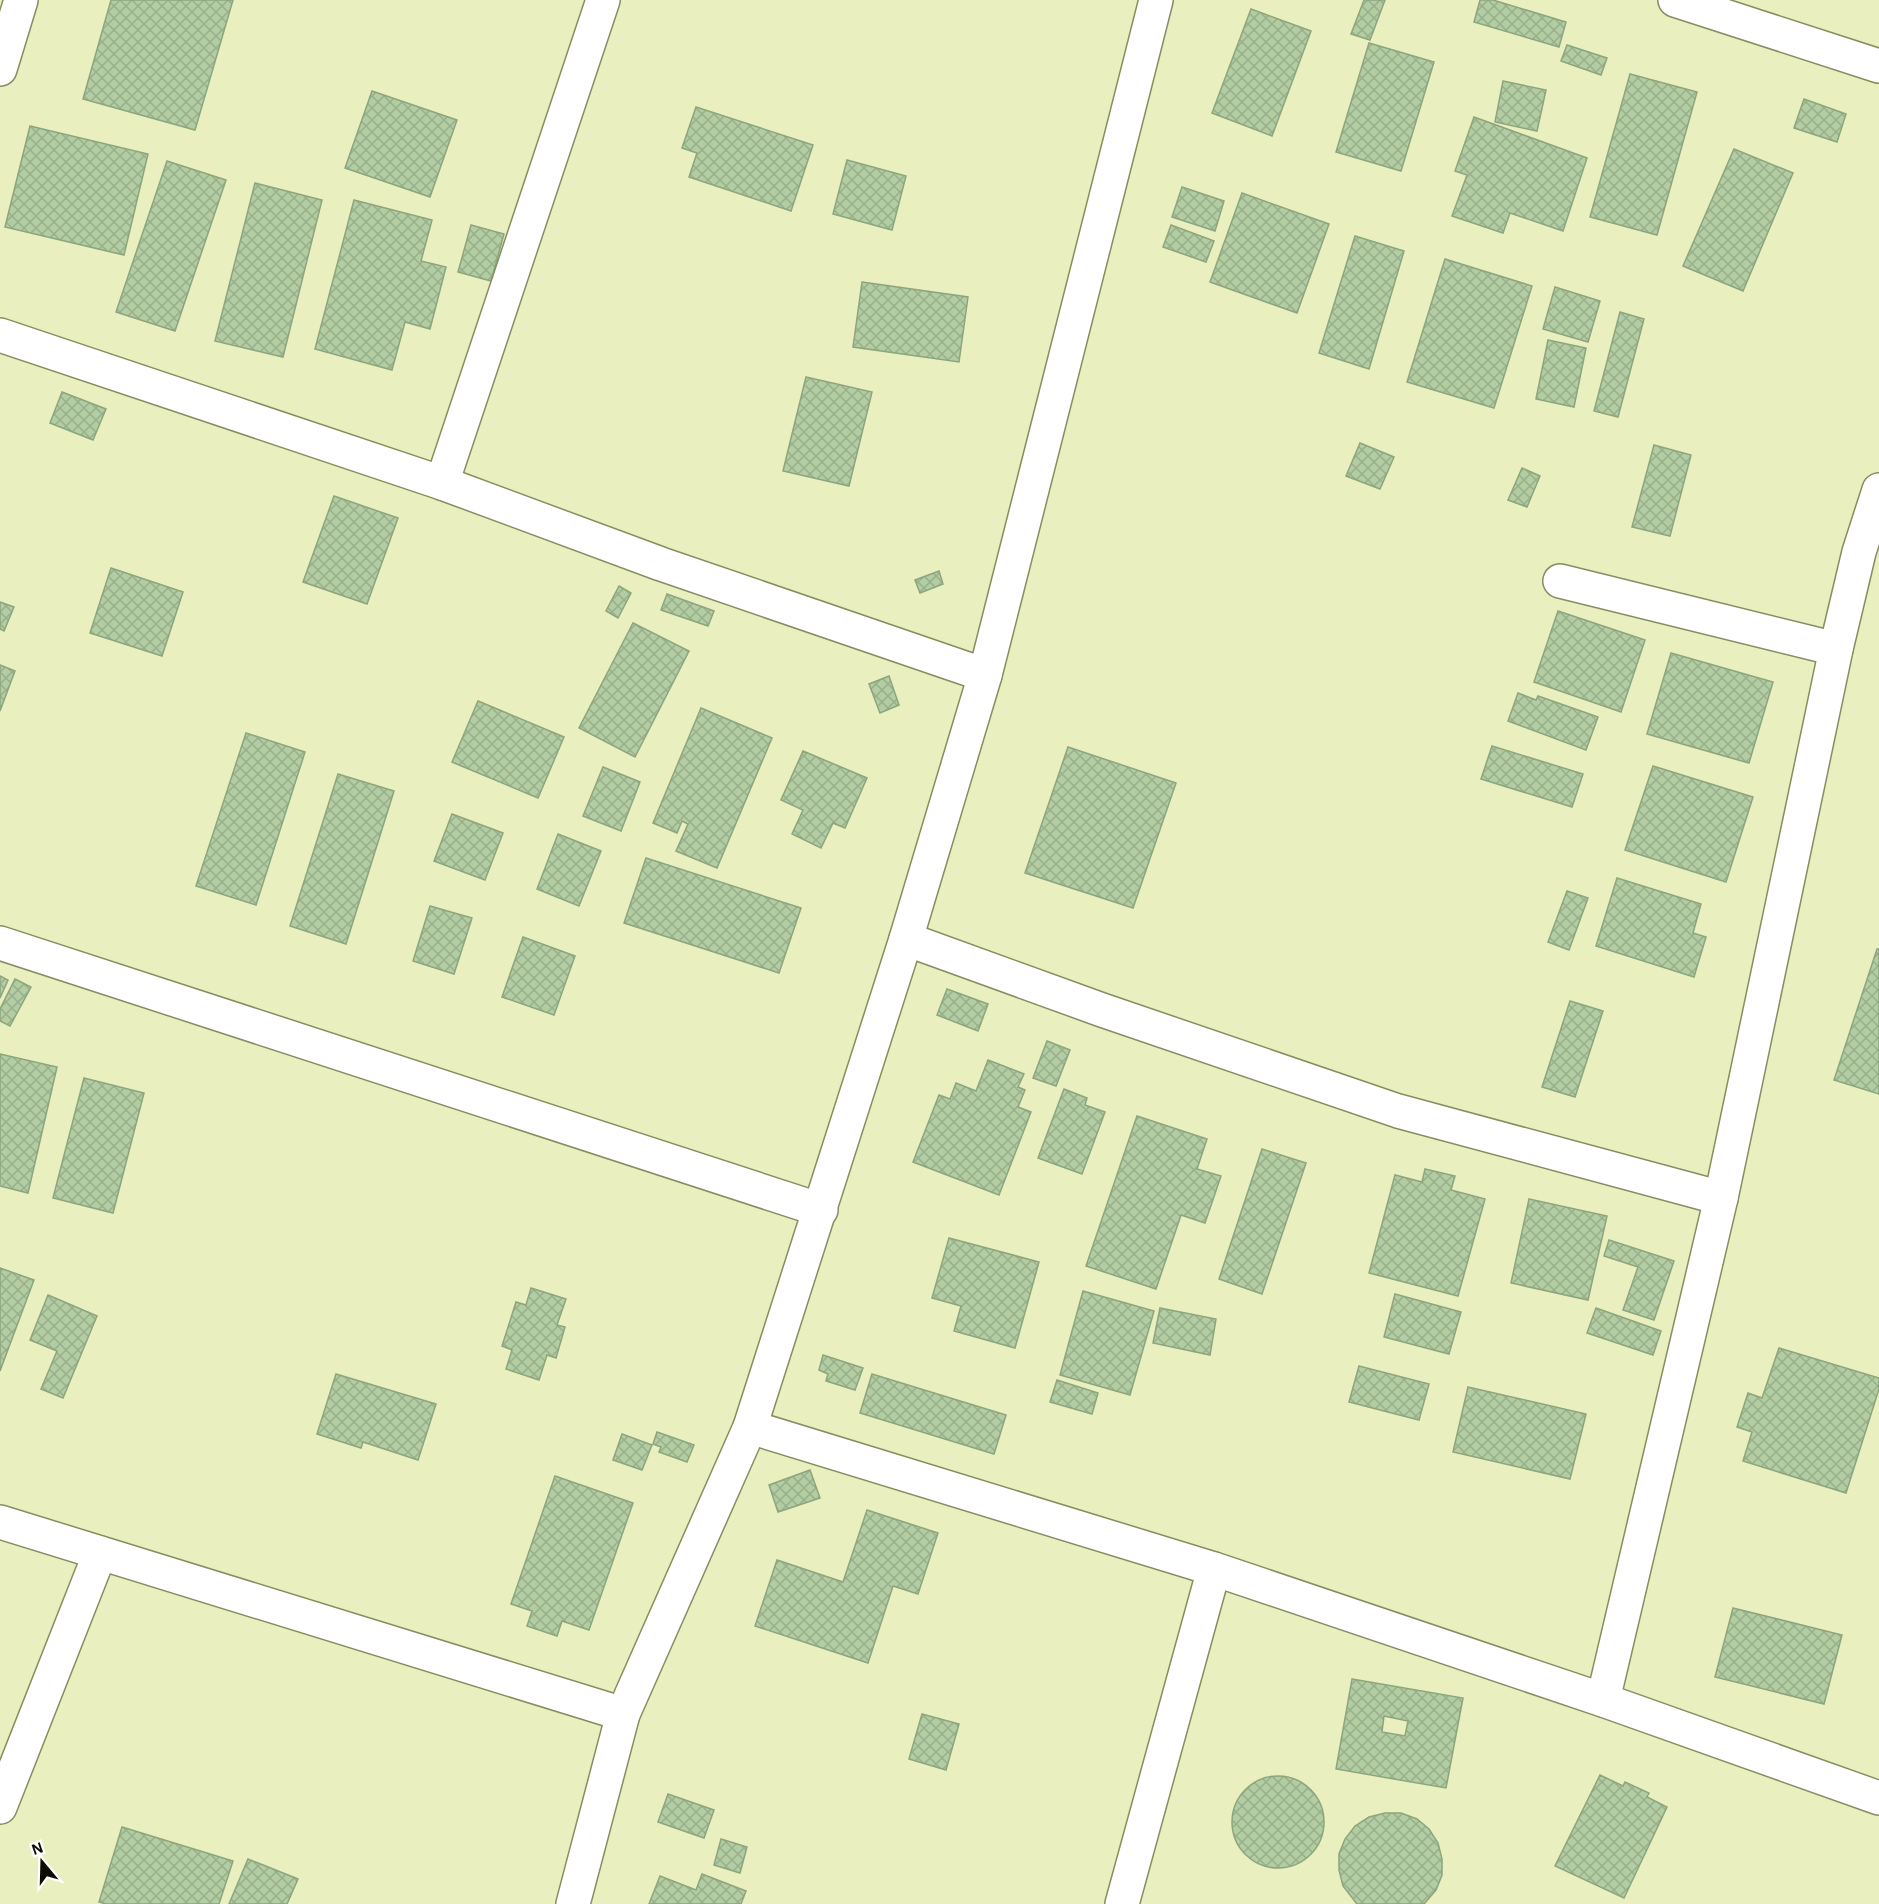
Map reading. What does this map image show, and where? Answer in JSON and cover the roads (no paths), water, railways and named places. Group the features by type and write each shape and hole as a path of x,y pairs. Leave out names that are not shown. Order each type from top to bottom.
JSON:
{"street":[{"path":"0,69 21,0"},
{"path":"442,483 603,0"},
{"path":"573,1904 623,1714 750,1427 906,939 985,675 1156,0"},
{"path":"1687,2 1879,66"},
{"path":"0,335 442,483 661,564 985,675"},
{"path":"1603,1700 1721,1198 1836,649 1859,552 1879,490"},
{"path":"1560,581 1836,649"},
{"path":"906,939 1102,1010 1398,1111 1721,1198"},
{"path":"0,943 821,1210"},
{"path":"750,1427 1214,1569 1603,1700 1879,1798"},
{"path":"0,1522 623,1714"},
{"path":"0,1807 100,1552"},
{"path":"1122,1904 1214,1569"}]}
